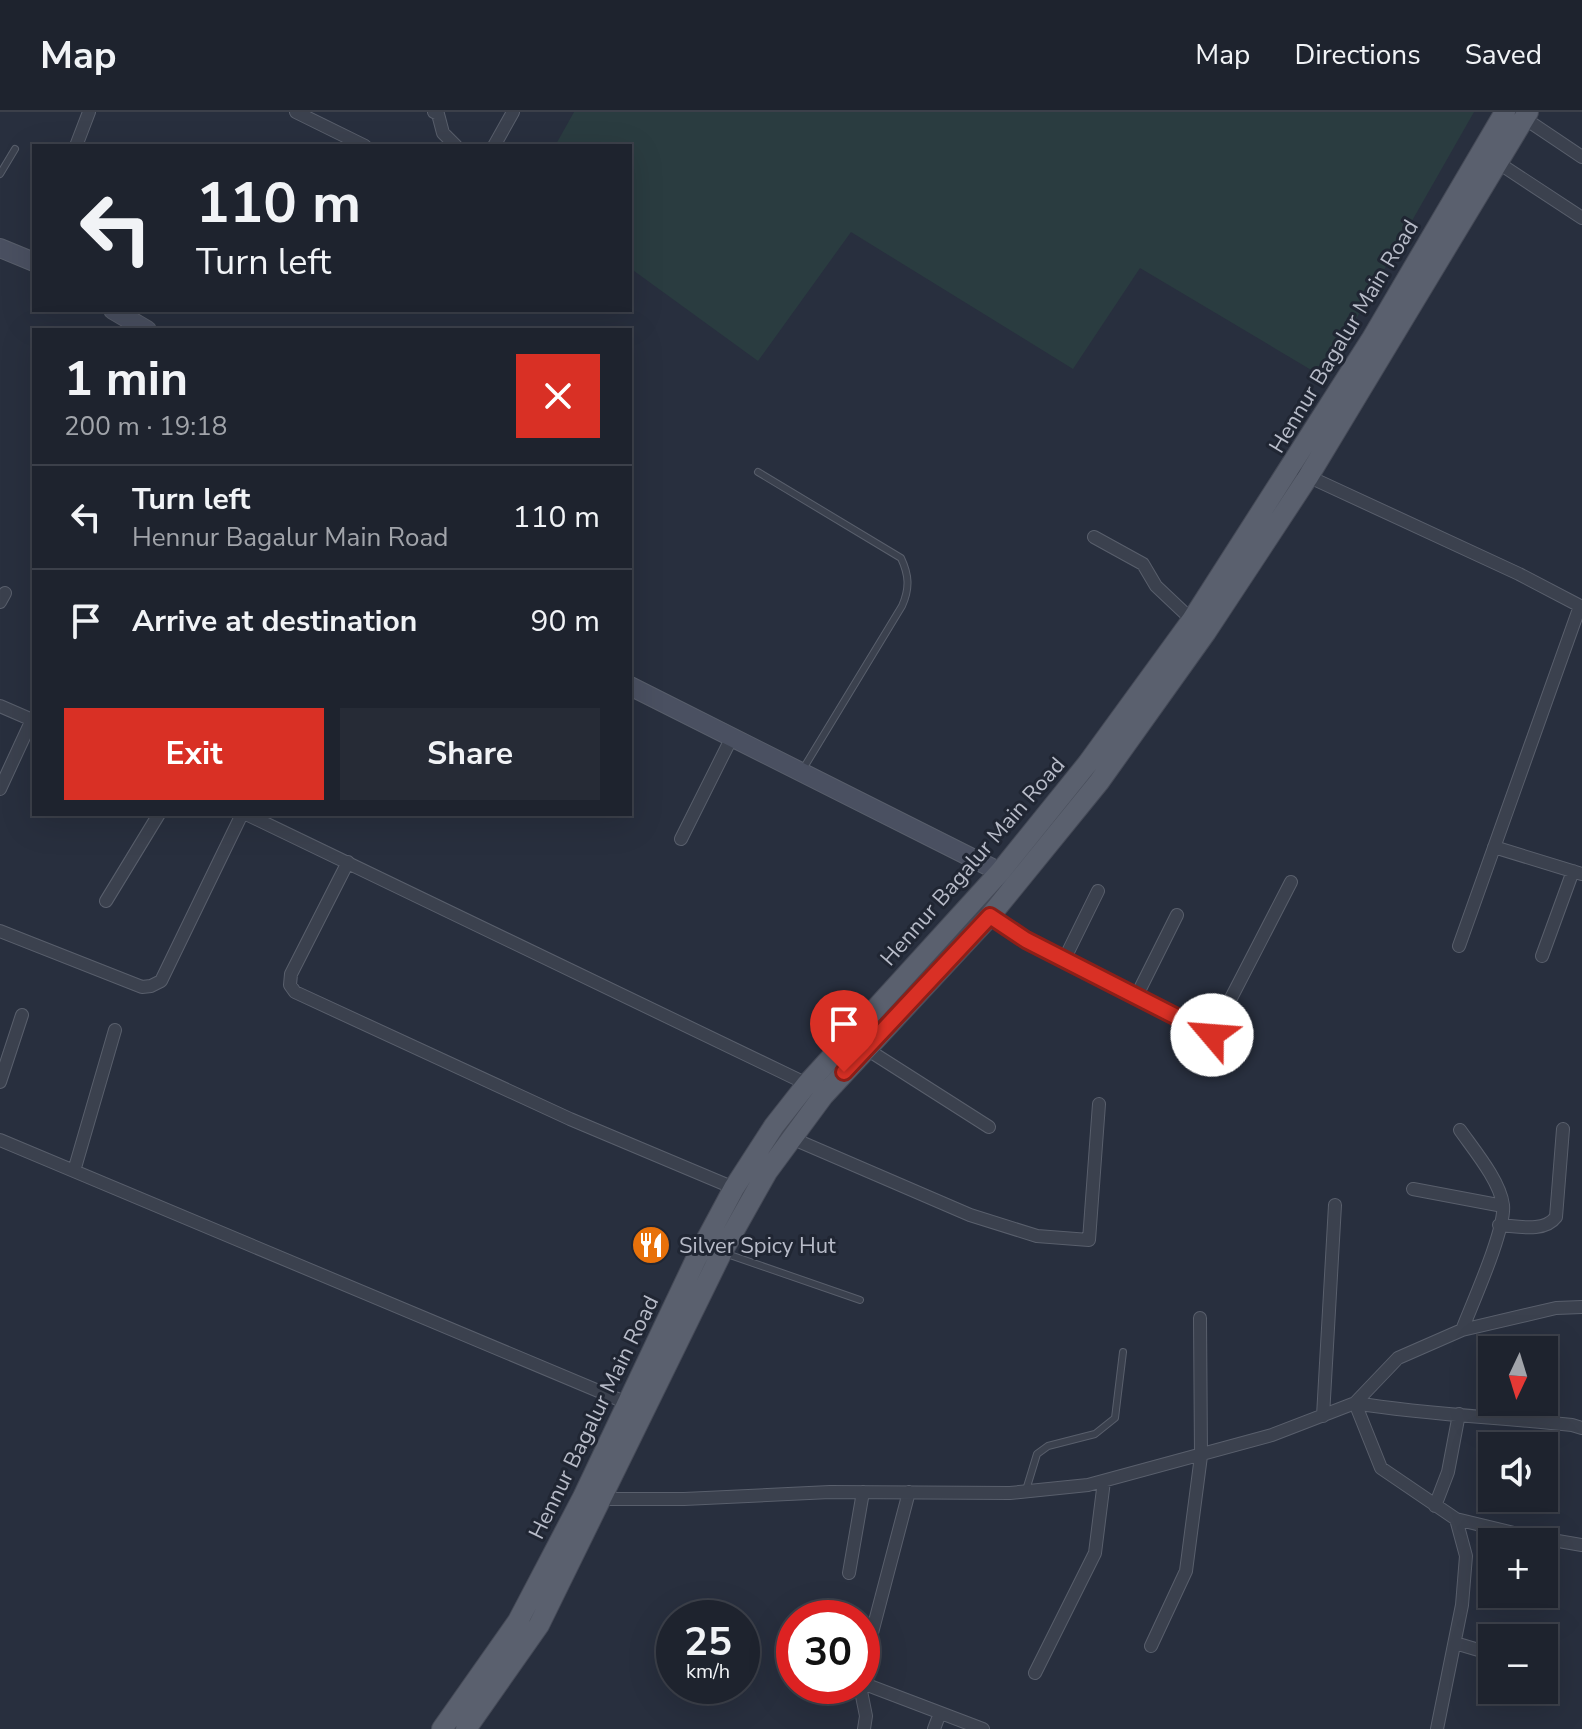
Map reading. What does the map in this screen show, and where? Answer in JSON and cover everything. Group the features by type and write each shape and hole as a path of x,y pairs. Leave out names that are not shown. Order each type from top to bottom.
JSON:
{"main road":[{"name":"Hennur Bagalur Main Road","path":"442,1729 518,1621 592,1498 748,1203 807,1084 1000,872 1088,763 1387,351 1497,162 1519,114"},
{"name":"Hennur Bagalur Main Road","path":"466,1729 539,1625 592,1498 627,1403 734,1188 782,1132 990,916 1108,770 1206,632 1300,472 1371,340 1519,114"}],"street":[{"path":"77,144 89,112"},
{"path":"296,112 361,144"},
{"path":"434,112 438,114 443,133 454,144"},
{"path":"495,144 513,112"},
{"path":"1519,114 1582,157"},
{"path":"1497,162 1582,218"},
{"path":"0,248 32,259"},
{"path":"116,312 144,328"},
{"path":"1300,472 1519,574 1581,607 1459,946"},
{"path":"1094,537 1143,564 1156,586 1192,620"},
{"path":"632,687 1000,872 1016,885"},
{"path":"0,706 30,719 0,789"},
{"path":"681,839 732,737"},
{"path":"106,901 158,816"},
{"path":"0,931 142,987 151,986 161,981 243,816"},
{"path":"248,816 807,1084"},
{"path":"1494,847 1577,872 1542,956"},
{"path":"348,862 291,974 290,985 295,992 570,1119 734,1188"},
{"path":"990,916 1026,940 1218,1038 1291,882"},
{"path":"1064,960 1098,891"},
{"path":"1136,997 1177,915"},
{"path":"0,1082 22,1015"},
{"path":"74,1171 115,1030"},
{"path":"865,1048 989,1127"},
{"path":"782,1132 970,1215 1037,1236 1089,1240 1099,1104"},
{"path":"1499,1225 1544,1227 1556,1217 1563,1129"},
{"path":"1460,1130 1491,1176 1503,1206 1497,1239 1462,1330"},
{"path":"0,1140 627,1403"},
{"path":"1413,1189 1503,1206"},
{"path":"1323,1416 1335,1205"},
{"path":"592,1498 684,1499 863,1492 1026,1491 1088,1485 1272,1435 1355,1403 1398,1358 1462,1330 1556,1308 1582,1307"},
{"path":"1151,1646 1186,1571 1201,1456 1200,1318"},
{"path":"1355,1403 1413,1413 1459,1414 1582,1428"},
{"path":"1355,1403 1381,1468 1435,1506 1456,1519 1582,1545"},
{"path":"1435,1506 1448,1472 1459,1414"},
{"path":"1035,1673 1095,1553 1104,1481"},
{"path":"849,1573 863,1492"},
{"path":"880,1602 909,1492"},
{"path":"1437,1729 1462,1605 1466,1556 1456,1519"},
{"path":"1455,1643 1478,1650"},
{"path":"880,1692 983,1729"},
{"path":"864,1704 864,1729"},
{"path":"934,1729 940,1713"}],"lane":[{"path":"0,174 15,149"},
{"path":"758,472 901,558 907,571 908,592 902,606 801,772"},
{"path":"722,1252 860,1300"},
{"path":"1026,1491 1037,1454 1048,1446 1095,1434 1115,1418 1123,1352"}],"shaded area":[{"path":"574,112 1474,112 1323,377 1140,268 1073,369 851,232 758,361 632,269 632,144 556,144"}],"place":[{"name":"Silver Spicy Hut","path":"651,1245"}],"route":[{"path":"844,1072 990,916 1026,940 1212,1035"}]}
